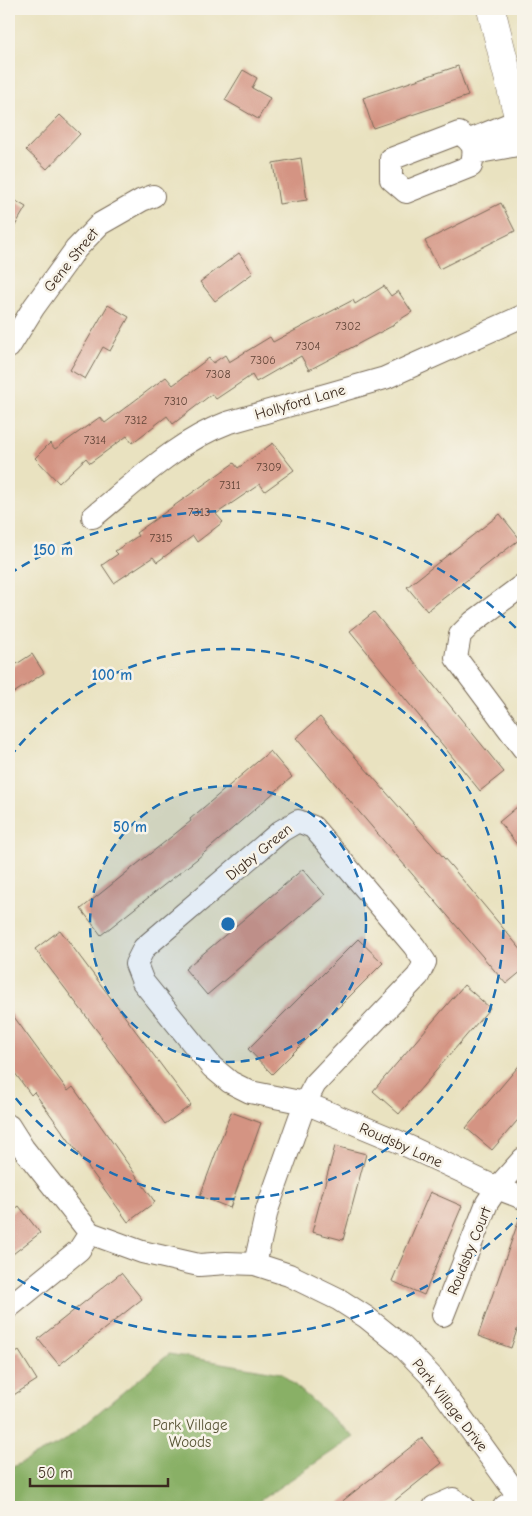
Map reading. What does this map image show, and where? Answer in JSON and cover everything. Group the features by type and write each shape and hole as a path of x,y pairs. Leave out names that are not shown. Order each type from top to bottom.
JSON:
{"street":[{"path":"472,147 522,133 491,9"},
{"name":"Gene Street","path":"9,347 34,307 76,249 100,224 142,200 153,196"},
{"name":"Hollyford Lane","path":"93,516 187,442 208,430 385,378 523,316"},
{"path":"523,585 473,622 460,635 456,658 523,748"},
{"name":"Digby Green","path":"255,1264 267,1210 305,1103 315,1084 418,976 424,962 414,946 313,827 298,821 281,832 144,948 136,964 143,982 212,1067 230,1082 250,1092 305,1103"},
{"name":"Roudsby Lane","path":"305,1103 523,1198"},
{"path":"9,1126 90,1233 79,1250 9,1307"},
{"path":"497,1188 523,1159"},
{"name":"Roudsby Court","path":"443,1315 488,1203 497,1188"},
{"name":"Park Village Drive","path":"90,1233 142,1252 199,1265 255,1264 289,1275 338,1299 366,1317 402,1346 433,1378 517,1500"},
{"path":"434,1507 453,1499 464,1507"}],"green space":[{"name":"Park Village Woods","path":"169,1354 281,1373 354,1437 250,1507 9,1507 9,1469 64,1441"}],"building":[{"path":"458,66 468,96 373,128 363,98"},
{"path":"243,70 257,78 252,88 270,98 258,119 225,100"},
{"path":"60,115 80,134 47,169 26,150"},
{"path":"301,158 307,200 279,204 273,163"},
{"path":"9,197 26,207 9,236"},
{"path":"501,203 515,231 439,269 425,241"},
{"path":"239,253 253,273 215,301 200,282"},
{"path":"384,286 391,296 398,291 412,312 394,325 309,370 301,356 256,382 252,375 216,399 212,394 173,424 167,416 132,443 127,436 90,463 86,458 59,483 35,458 50,443 55,449 100,417 105,423 166,377 173,385 209,358 213,363 225,355 229,362 270,337 273,342 353,300 355,304"},
{"path":"108,305 129,317 110,351 103,347 85,379 70,370"},
{"path":"273,443 294,470 265,491 260,484 216,514 223,522 197,542 193,536 157,562 153,557 114,583 102,565 118,554 115,551 138,536 136,533 234,463 238,468"},
{"path":"500,514 520,539 427,611 407,587"},
{"path":"374,612 504,772 480,791 350,631"},
{"path":"32,654 44,673 9,696 9,669"},
{"path":"320,717 451,866 523,952 523,970 506,984 296,738"},
{"path":"270,751 292,777 197,859 101,935 81,909 191,821 190,819"},
{"path":"523,802 523,852 499,822"},
{"path":"303,869 325,895 207,995 185,969"},
{"path":"60,930 191,1105 165,1124 35,949"},
{"path":"358,939 383,963 272,1074 248,1049"},
{"path":"464,985 490,1008 399,1114 373,1091"},
{"path":"9,1010 68,1091 73,1087 155,1202 128,1222 34,1092 31,1095 9,1065"},
{"path":"523,1061 523,1114 492,1150 466,1128"},
{"path":"231,1112 261,1123 230,1208 200,1196"},
{"path":"335,1146 366,1154 343,1240 312,1232"},
{"path":"430,1192 462,1206 424,1295 392,1281"},
{"path":"19,1206 40,1233 9,1257 9,1214"},
{"path":"521,1214 523,1214 523,1312 511,1348 478,1336"},
{"path":"121,1273 142,1299 59,1365 38,1339"},
{"path":"19,1351 37,1380 9,1398 9,1357"},
{"path":"422,1438 442,1463 387,1507 335,1507"}]}
